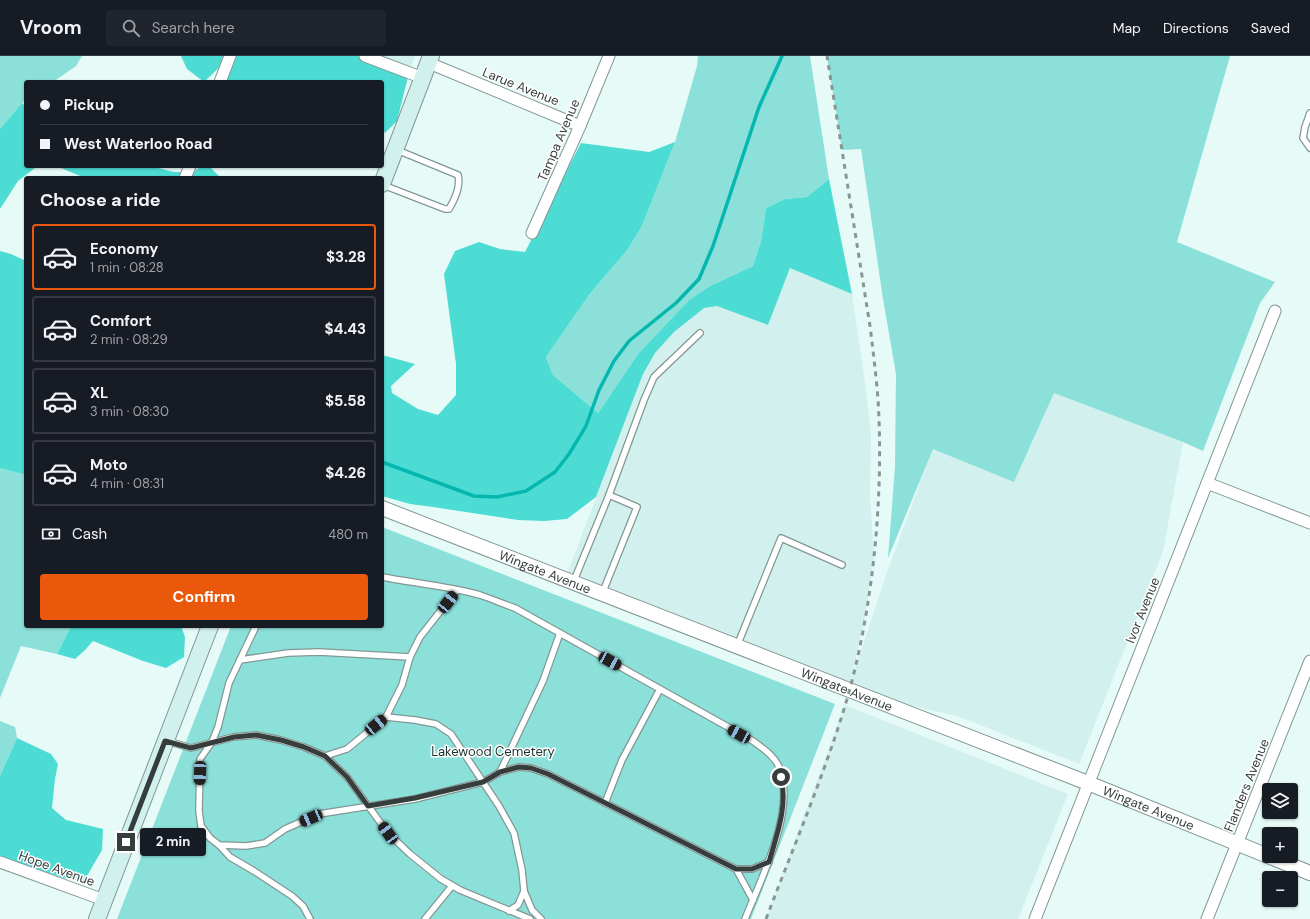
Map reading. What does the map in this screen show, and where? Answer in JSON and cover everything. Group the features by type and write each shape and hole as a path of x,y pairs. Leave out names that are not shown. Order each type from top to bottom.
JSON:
{"main road":[{"path":"384,179 428,66"},
{"path":"97,919 209,628"}],"street":[{"path":"221,80 230,56"},
{"name":"Larue Avenue","path":"365,56 428,66 580,126"},
{"name":"Tampa Avenue","path":"532,233 580,126 609,56"},
{"name":"Ivor Avenue","path":"1035,919 1275,311"},
{"path":"1207,484 1310,523"},
{"name":"Wingate Avenue","path":"384,509 1088,783 1310,873"},
{"name":"Flanders Avenue","path":"1207,919 1310,661"},
{"name":"Hope Avenue","path":"0,862 104,900"}],"lane":[{"path":"1310,113 1303,138 1310,148"},
{"path":"384,185 448,209 454,200 460,182 458,175 395,150"},
{"path":"573,583 609,495 654,377 700,333"},
{"path":"602,594 637,507 609,495"},
{"path":"737,647 781,538 842,564"},
{"path":"384,577 480,595 515,608 753,741 768,753 778,766 784,788 782,816 769,862 745,919"},
{"path":"325,756 347,749 386,717 402,685 410,657 420,637 457,590"},
{"path":"255,628 228,683 218,727 212,742 200,759 199,811 201,826 210,838 230,857 292,896 302,906 310,919"},
{"path":"500,772 543,682 560,633"},
{"path":"240,660 288,653 319,652 410,657"},
{"path":"604,803 622,760 660,689"},
{"path":"386,717 436,724 451,734 500,806 514,833 522,870 524,891 532,910 540,919"},
{"path":"165,741 191,748 234,737 256,735 281,740 304,747 325,756 347,777 388,833 410,854 441,879 452,886 530,919"},
{"path":"219,845 246,846 265,843 285,829 319,814 415,798 483,782 500,772 519,767 531,768 548,774 736,869 752,869 769,862"},
{"path":"736,869 752,900"},
{"path":"425,919 452,886"},
{"path":"509,911 518,905 524,891"}],"shaded area":[{"path":"181,56 365,56 409,73 397,121 385,133 384,80 222,80 229,58 206,80 201,80 187,69"},
{"path":"370,56 415,56 409,73"},
{"path":"22,103 24,105 24,168 35,168 18,181 0,209 0,129"},
{"path":"675,142 642,226 628,249 589,295 546,357 553,375 598,413 638,354 689,300 710,286 753,266 761,241 766,208 785,199 807,197 829,179 852,294 790,268 768,325 717,306 704,308 674,332 655,353 643,374 596,497 567,519 544,521 518,520 410,504 384,497 384,356 415,364 391,386 392,393 418,409 438,415 456,395 456,364 444,274 455,251 479,242 500,249 525,252 581,143 649,152"},
{"path":"61,168 158,168 174,172 193,172 199,168 211,168 219,176 80,176"},
{"path":"0,251 24,260 24,474 0,468"},
{"path":"790,268 852,294 866,389 871,433 870,495 874,557 865,617 850,684 887,572 933,448 1014,482 1054,393 1183,442 1163,552 1079,764 960,717 849,691 565,579 643,374 655,353 674,332 704,307 717,306 768,325"},
{"path":"70,628 182,628 185,637 184,657 166,668 143,661 93,641 75,659 57,654"},
{"path":"845,705 1068,794 1018,919 766,919"},
{"path":"17,738 51,754 58,764 52,808 66,820 103,829 102,850 84,881 64,878 0,858 0,776"}],"green space":[{"path":"0,56 82,56 76,66 56,80 24,80 24,102 0,129"},
{"path":"698,56 810,56 829,179 807,197 785,199 766,208 761,241 753,266 710,286 689,300 638,354 598,413 553,375 546,357 589,295 628,249 642,226 675,142 697,66"},
{"path":"827,56 1230,56 1177,242 1275,282 1260,303 1203,451 1054,393 1014,482 933,449 888,558 895,466 896,374 883,299 861,149 842,150"},
{"path":"0,468 24,474 24,628 70,628 57,654 21,646 0,698"},
{"name":"Lakewood Cemetery","path":"384,528 835,704 751,919 117,919 230,628 384,628"},
{"path":"0,721 15,727 17,738 0,776"}],"waterway":[{"path":"384,463 474,496 497,497 526,491 555,472 569,454 586,426 599,390 614,361 629,341 676,303 699,279 713,246 759,107 782,56"}],"railway":[{"path":"766,919 836,733 855,670 869,593 878,514 878,399 870,326 827,56"}],"route":[{"path":"126,842 165,741 191,748 234,737 256,735 281,740 304,747 325,756 347,777 368,806 415,798 483,782 500,772 519,767 531,768 548,774 736,869 752,869 769,862 782,816 784,788 781,777"}]}
